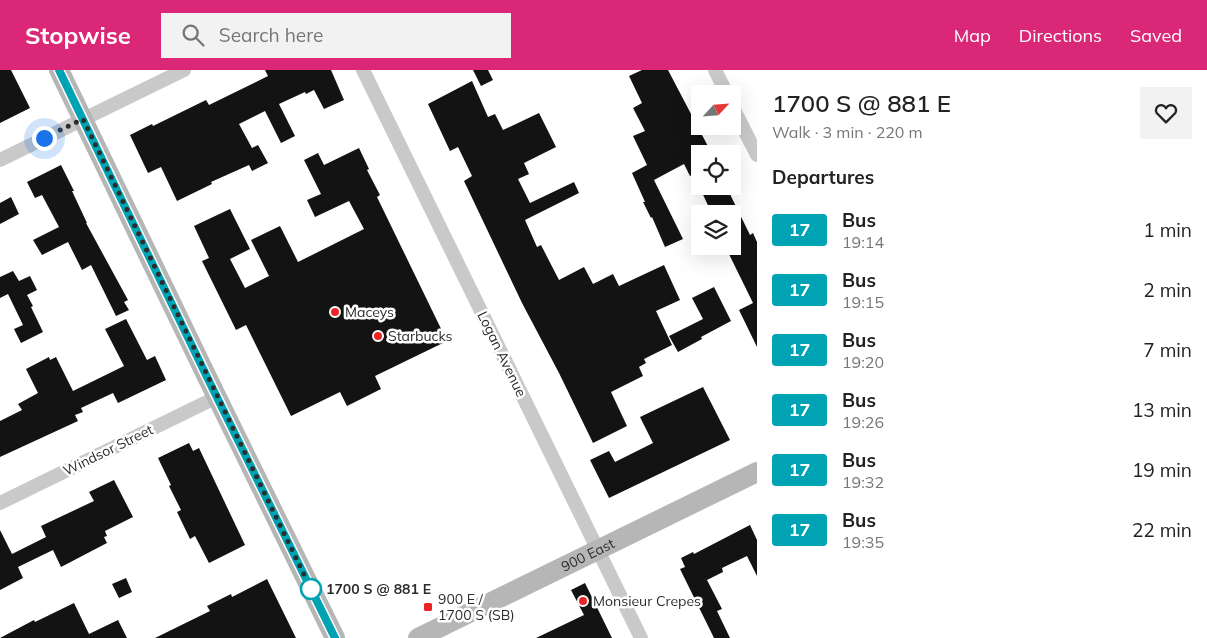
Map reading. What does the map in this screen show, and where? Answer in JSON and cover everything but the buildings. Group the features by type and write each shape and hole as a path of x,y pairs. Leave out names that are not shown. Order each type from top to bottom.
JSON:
{"street":[{"path":"59,70 335,638"},
{"path":"0,160 184,70"},
{"name":"Logan Avenue","path":"362,70 641,638"},
{"path":"715,70 722,85"},
{"path":"741,124 757,155"},
{"name":"Windsor Street","path":"0,503 217,397"},
{"name":"900 East","path":"418,638 757,472"}],"bus line":[{"name":"17","path":"59,70 335,638"}],"place":[{"name":"Maceys","path":"335,312"},
{"name":"Starbucks","path":"378,336"},
{"name":"1700 S @ 881 E","path":"311,589"},
{"name":"Monsieur Crepes","path":"583,601"},
{"name":"900 E / 1700 S (SB)","path":"428,607"}],"route":[{"path":"44,138 83,119 311,589"}]}
